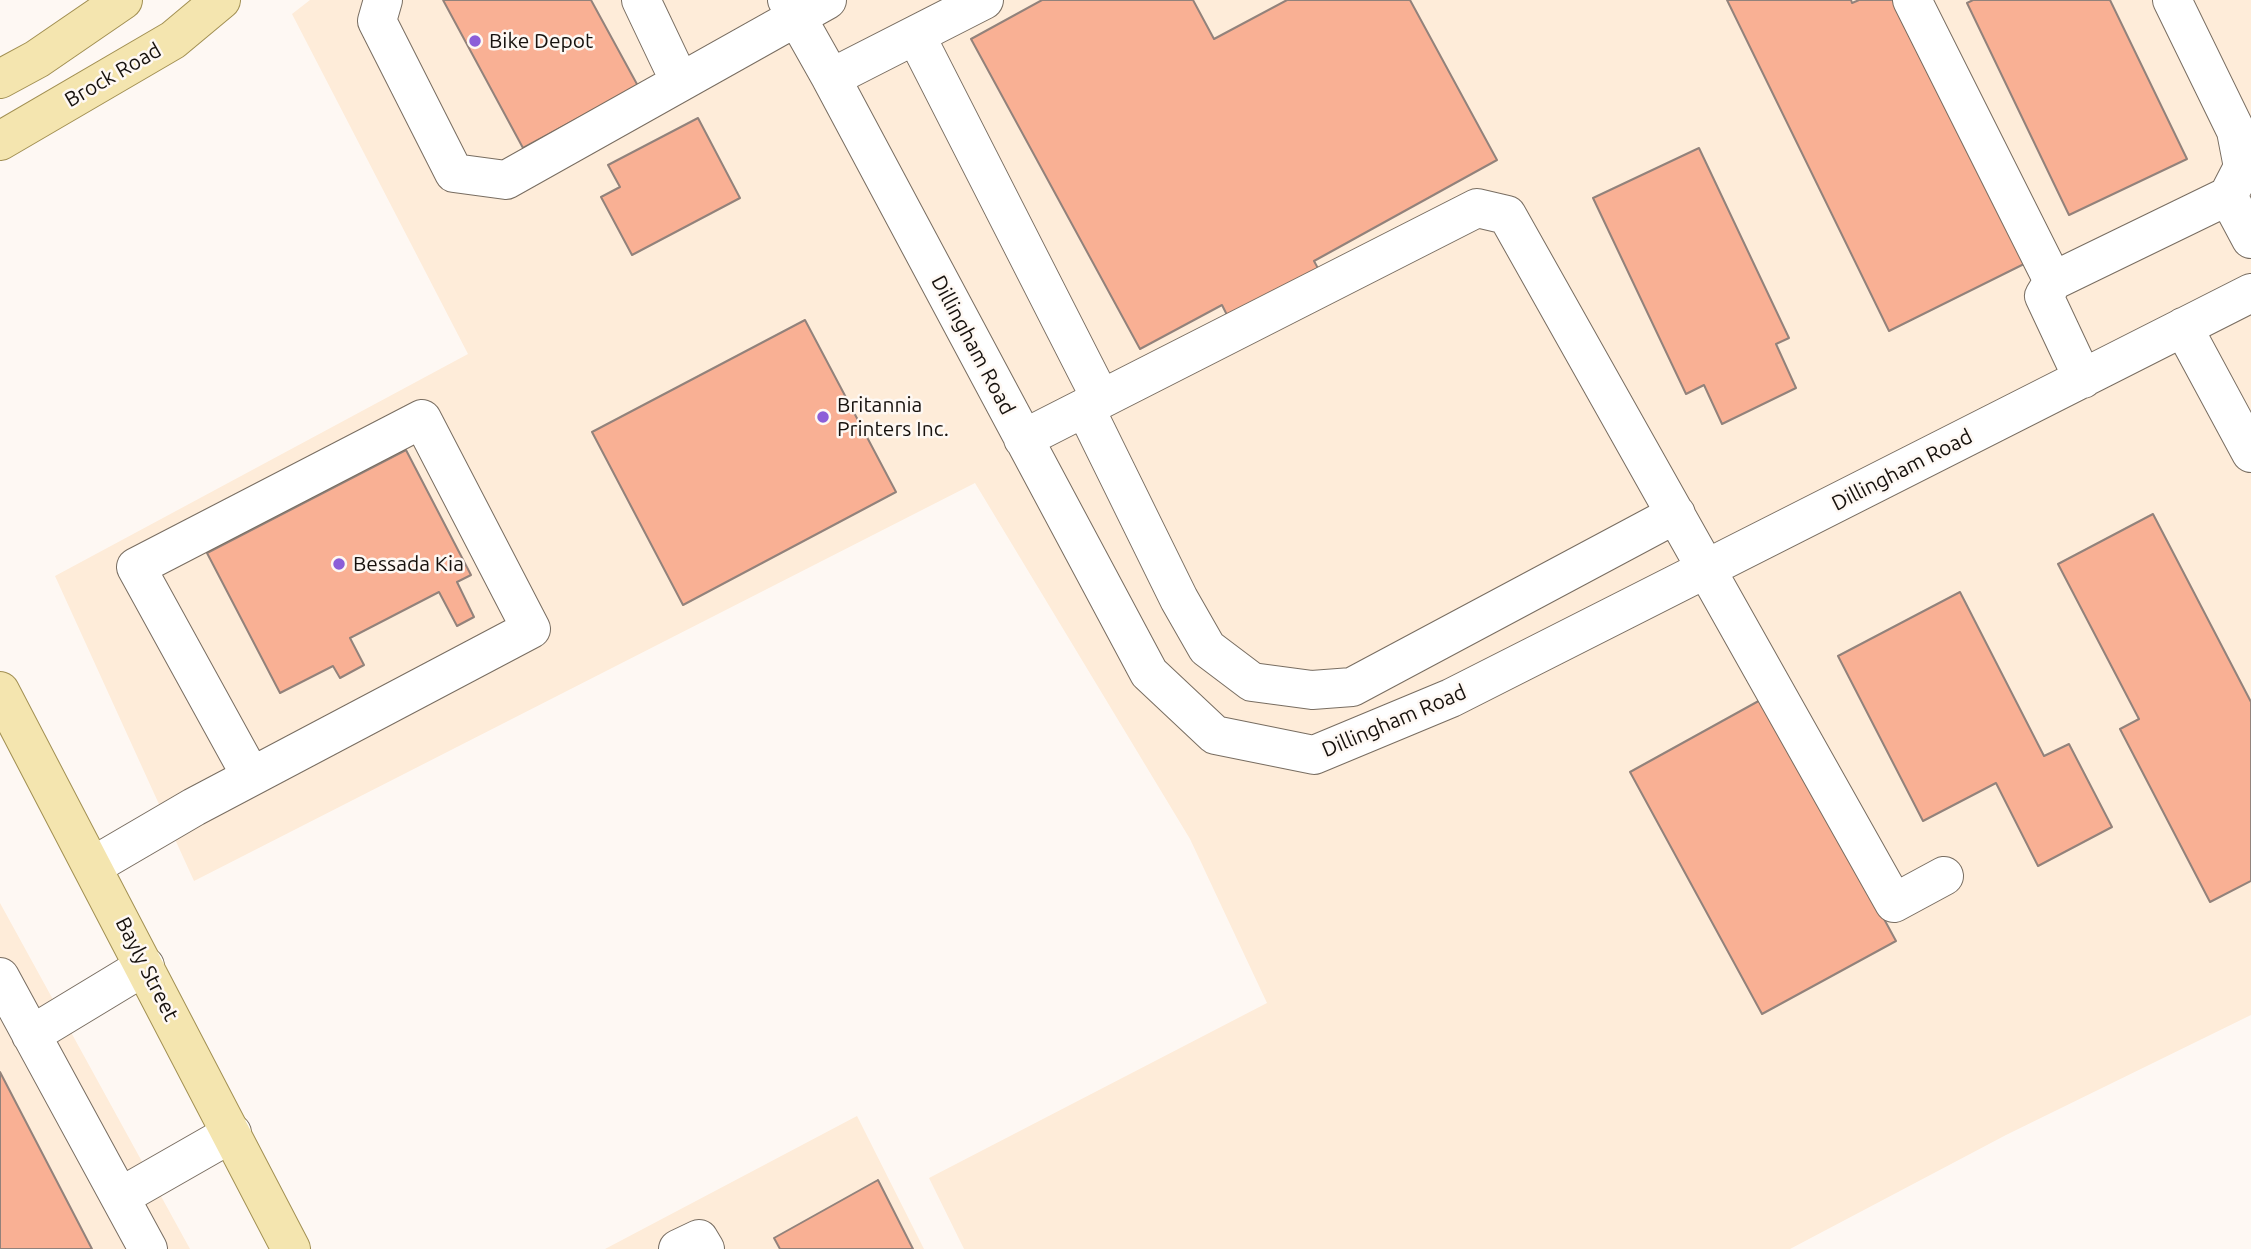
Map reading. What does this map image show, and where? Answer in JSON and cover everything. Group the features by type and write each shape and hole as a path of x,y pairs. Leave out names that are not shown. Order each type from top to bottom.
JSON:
{"main road":[{"path":"0,79 37,59 123,0"},
{"name":"Brock Road","path":"0,141 173,40 220,0"},
{"path":"0,72 37,59"},
{"name":"Bayly Street","path":"0,691 291,1249"}],"street":[{"path":"383,0 377,21 454,173 506,180 680,82 804,5"},
{"path":"641,0 680,82"},
{"path":"831,78 984,0"},
{"path":"1912,0 2053,281"},
{"path":"2083,379 2044,296 2053,281 2228,196 2243,167 2236,131 2172,0"},
{"name":"Dillingham Road","path":"804,5 831,78 1149,673 1215,735 1314,755 1451,698 2251,293"},
{"path":"916,36 1093,404 1179,599 1207,648 1252,682 1312,690 1352,687 1676,514"},
{"path":"2228,196 2251,239"},
{"path":"1023,439 1477,208 1507,215 1894,903 1944,876"},
{"path":"2183,327 2251,453"},
{"path":"93,866 251,776 531,629 422,419 136,567 251,776"},
{"path":"31,1035 145,966"},
{"path":"0,977 148,1249"},
{"path":"120,1197 232,1133"},
{"path":"678,1249 699,1239 705,1249"}],"shaded area":[{"path":"310,0 2251,0 2251,1015 2006,1135 1790,1249 964,1249 929,1178 1267,1003 1190,839 975,483 194,881 55,576 468,354 292,14"},
{"path":"0,903 190,1249 0,1249"},
{"path":"857,1116 924,1249 605,1249"}],"building":[{"path":"443,0 591,0 638,86 523,148"},
{"path":"1042,0 1193,0 1214,39 1287,0 1410,0 1497,160 1314,261 1320,272 1230,321 1222,305 1140,349 971,39"},
{"path":"1727,0 1851,0 1852,3 1859,0 1899,0 2028,262 1889,331"},
{"path":"1973,0 2110,0 2187,159 2069,215 1967,3"},
{"path":"698,118 740,198 632,255 601,197 620,187 608,165"},
{"path":"1699,148 1789,338 1776,344 1796,388 1722,424 1704,385 1686,394 1593,198"},
{"path":"805,320 896,492 683,605 592,432"},
{"name":"Bessada Kia","path":"406,450 471,575 457,582 474,617 457,626 439,592 350,638 364,665 340,678 333,666 280,693 207,553"},
{"path":"2153,514 2251,702 2251,881 2210,902 2120,729 2139,719 2058,564"},
{"path":"1960,592 2044,756 2069,744 2112,827 2038,866 1996,783 1923,821 1838,656"},
{"path":"1764,698 1896,941 1762,1014 1630,772"},
{"path":"0,1072 92,1249 0,1249"},
{"path":"878,1180 913,1249 780,1249 774,1238"}],"place":[{"name":"Bike Depot","path":"475,41"},
{"name":"Britannia Printers Inc.","path":"823,417"},
{"name":"Bessada Kia","path":"339,564"}]}
